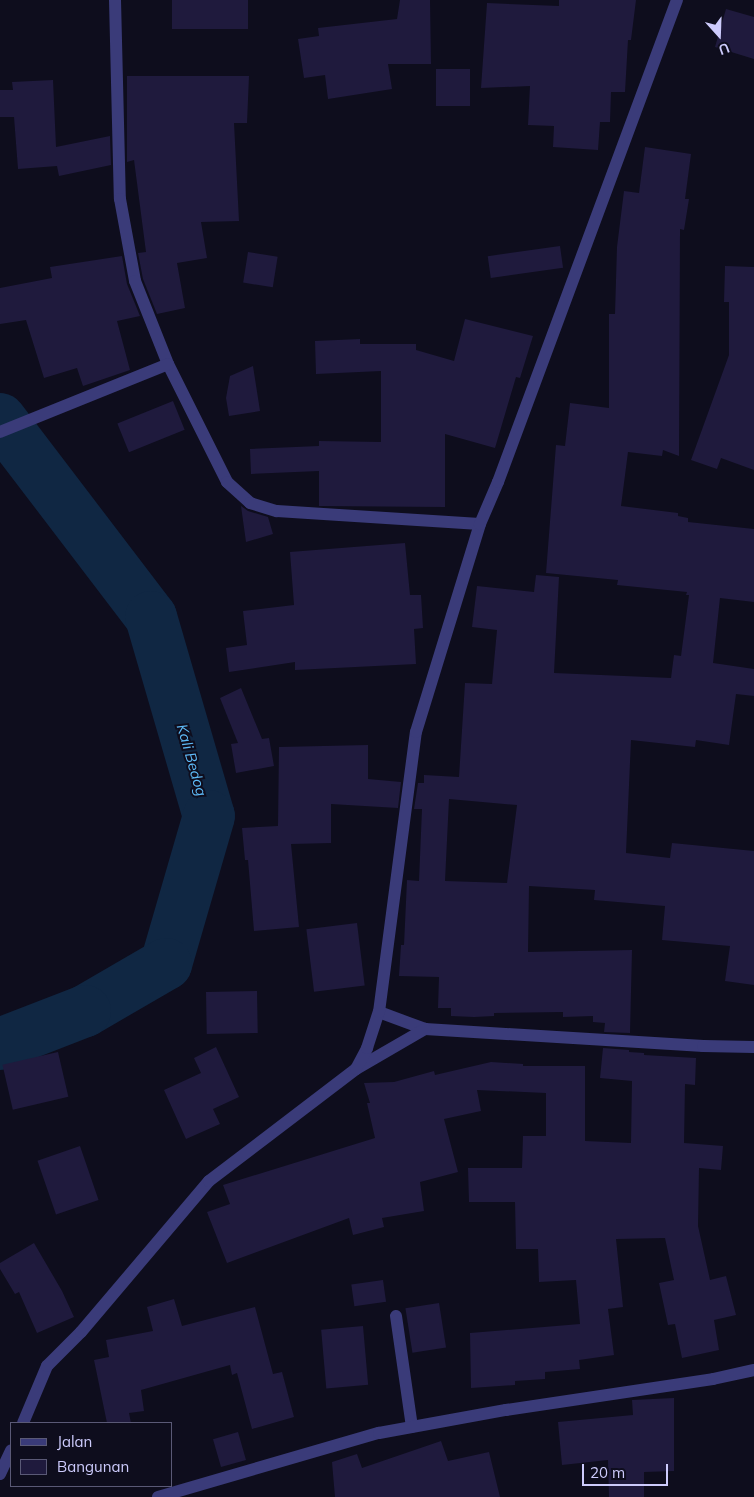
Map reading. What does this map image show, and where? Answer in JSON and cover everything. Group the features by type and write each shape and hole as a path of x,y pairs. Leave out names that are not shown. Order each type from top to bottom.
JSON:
{"street":[{"path":"115,0 122,208 135,281 168,364 227,482 250,503 277,511 480,524"},
{"path":"356,1069 368,1048 379,1012 416,732 480,524 498,482 633,125 677,0"},
{"path":"0,432 168,364"},
{"path":"379,1012 425,1029 703,1046 754,1046"},
{"path":"23,1422 47,1366 81,1332 210,1181 356,1069 425,1029"},
{"path":"396,1316 412,1427"},
{"path":"158,1497 379,1433 506,1410 713,1379 754,1370"},
{"path":"0,1474 10,1452"}],"building":[{"path":"172,0 248,0 248,29 172,29"},
{"path":"400,0 430,0 431,64 388,64 392,89 328,99 325,75 304,78 298,39 319,36 318,28 397,19"},
{"path":"559,0 636,0 631,40 628,40 625,92 611,92 610,122 600,122 598,150 553,147 554,126 528,125 530,86 481,88 487,3 559,6"},
{"path":"726,9 754,17 754,59 715,47"},
{"path":"436,69 470,69 470,106 436,106"},
{"path":"127,76 249,76 247,123 234,123 239,221 201,222 207,258 177,263 185,308 157,314 143,279 138,253 146,252 134,160 127,162"},
{"path":"53,80 56,147 110,136 111,165 59,176 57,166 18,169 14,117 0,117 0,90 13,90 12,82"},
{"path":"645,147 691,154 685,199 689,199 684,230 680,229 679,456 663,450 662,456 628,452 621,506 678,513 678,516 688,518 688,522 754,529 754,602 720,598 713,663 754,669 754,696 736,694 729,745 696,740 695,747 631,740 626,853 670,858 672,843 754,851 754,985 725,981 730,946 662,940 665,906 594,900 595,890 529,886 528,952 632,950 630,1033 604,1032 605,1023 593,1022 593,1016 563,1017 563,1012 494,1013 494,1016 474,1017 451,1016 451,1008 438,1008 439,977 399,976 401,945 404,945 407,880 419,881 422,809 414,809 418,783 424,783 424,775 459,777 465,683 492,684 497,630 472,627 477,586 534,592 536,575 559,577 554,673 671,678 674,655 681,656 689,595 686,595 687,592 617,585 618,580 546,573 556,445 565,446 570,403 609,408 609,314 615,314 617,247 624,191 639,193","holes":["449,799 517,805 507,883 445,881"]},
{"path":"560,246 563,268 491,278 488,256"},
{"path":"248,252 278,257 273,287 243,283"},
{"path":"122,256 127,284 140,316 117,321 130,370 83,386 77,368 44,378 26,320 0,324 0,288 52,278 50,267"},
{"path":"725,266 754,267 754,470 721,458 717,469 691,460 729,355 729,302 724,302"},
{"path":"465,319 533,336 520,378 516,377 495,448 445,434 445,507 319,506 319,471 251,474 250,449 319,446 319,441 381,442 381,371 316,374 315,341 360,339 360,344 416,344 416,350 454,361"},
{"path":"253,366 260,411 229,416 226,398 230,376"},
{"path":"173,401 185,430 129,452 117,423"},
{"path":"241,506 248,511 268,517 273,534 246,542"},
{"path":"405,543 410,595 421,595 423,628 414,629 416,664 295,670 295,662 229,672 226,648 247,645 243,611 294,605 290,552"},
{"path":"241,688 262,739 269,738 274,766 236,773 231,744 238,743 220,698"},
{"path":"368,745 368,779 401,782 398,808 331,804 331,843 291,844 299,927 254,931 248,860 245,860 242,828 278,826 279,747"},
{"path":"357,923 365,986 314,992 306,929"},
{"path":"257,991 258,1033 207,1034 206,992"},
{"path":"216,1047 239,1097 213,1109 220,1124 186,1139 164,1090 201,1073 194,1058"},
{"path":"603,1048 629,1050 629,1052 644,1053 644,1055 696,1058 695,1085 685,1084 684,1143 723,1146 721,1170 699,1168 698,1226 710,1280 726,1276 736,1315 714,1320 719,1350 682,1358 675,1324 668,1325 659,1283 674,1280 665,1238 616,1239 623,1307 608,1309 614,1355 579,1360 580,1369 545,1372 545,1379 515,1381 515,1385 471,1388 470,1333 580,1324 576,1280 539,1282 538,1249 516,1249 515,1202 469,1202 468,1168 522,1168 523,1136 546,1136 546,1093 477,1090 481,1111 444,1119 458,1172 420,1182 424,1211 382,1218 384,1227 353,1235 349,1218 227,1263 207,1212 230,1204 223,1185 375,1138 367,1103 370,1103 364,1083 394,1082 434,1071 435,1075 491,1062 523,1064 523,1066 585,1066 585,1141 631,1143 632,1081 600,1078"},
{"path":"58,1052 68,1097 13,1110 2,1065"},
{"path":"80,1146 99,1200 56,1215 37,1161"},
{"path":"34,1243 62,1291 74,1317 37,1333 19,1292 15,1294 0,1269 0,1263"},
{"path":"383,1280 386,1302 354,1306 351,1284"},
{"path":"174,1299 182,1326 255,1307 273,1374 282,1372 294,1417 252,1429 237,1373 232,1375 230,1365 141,1390 144,1411 129,1413 131,1422 107,1422 94,1360 109,1357 106,1340 153,1331 147,1307"},
{"path":"439,1303 446,1347 412,1353 405,1308"},
{"path":"363,1326 368,1385 326,1388 321,1330"},
{"path":"674,1398 674,1471 644,1472 644,1497 609,1497 608,1460 562,1465 558,1422 633,1415 632,1400"},
{"path":"238,1432 246,1460 221,1467 213,1439"},
{"path":"441,1441 448,1461 489,1452 500,1497 335,1497 332,1462 357,1454 362,1468"}],"waterway":[{"name":"Kali Bedog","path":"0,419 151,617 209,816 166,964 85,1011 0,1044"}]}
